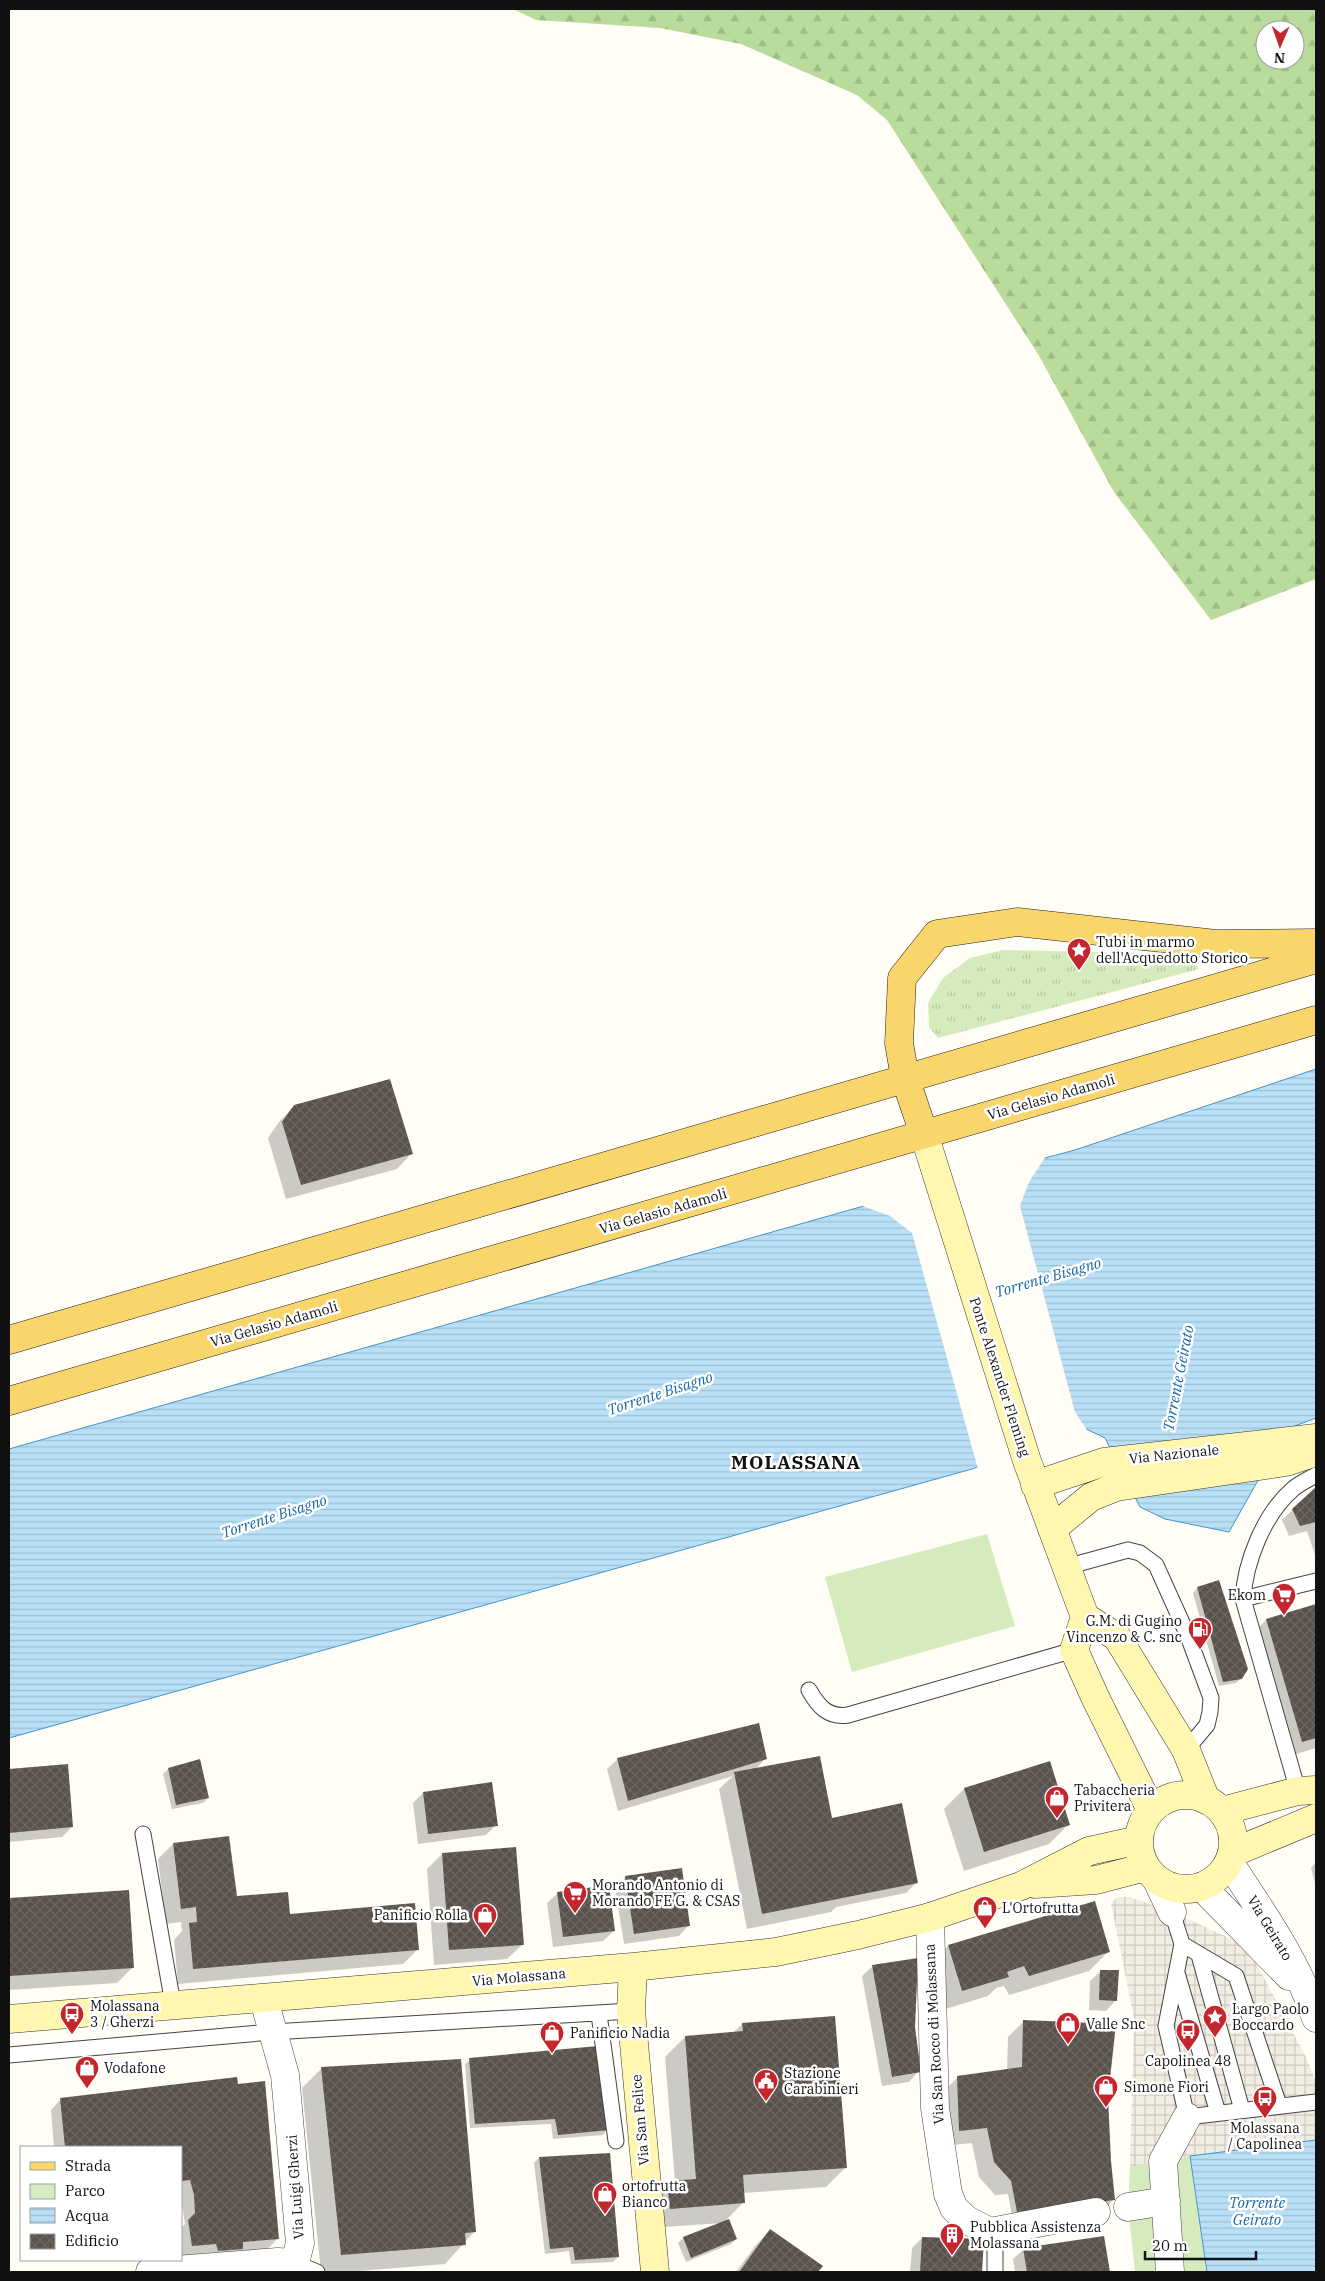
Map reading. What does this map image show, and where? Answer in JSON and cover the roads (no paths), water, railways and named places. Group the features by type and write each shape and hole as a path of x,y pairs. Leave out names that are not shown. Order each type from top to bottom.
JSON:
{"main road":[{"path":"924,1134 905,1078 899,1043 902,978 937,934 1017,922 1216,944 1316,943"},
{"path":"9,1340 1316,959"},
{"name":"Via Gelasio Adamoli","path":"9,1401 1316,1020"},
{"name":"Ponte Alexander Fleming","path":"924,1134 1031,1473 1085,1616"},
{"name":"Via Nazionale","path":"1031,1473 1104,1462 1316,1438"},
{"name":"Via Nazionale","path":"1052,1529 1091,1497 1116,1487 1286,1462 1316,1452"},
{"path":"1152,1810 1095,1698 1074,1650 1085,1616 1117,1637 1186,1750 1214,1806 1229,1821 1233,1832 1231,1857 1218,1877 1202,1887 1179,1889 1151,1873 1140,1853 1139,1840 1143,1824 1152,1810 1163,1801 1177,1796 1192,1796 1214,1806 1307,1791"},
{"path":"1231,1857 1316,1818"},
{"name":"Via Molassana","path":"9,2019 173,2004 264,2000 633,1968 776,1952 858,1935 930,1917 1021,1886 1089,1851 1139,1840"},
{"name":"Via Molassana","path":"1021,1886 1151,1873"},
{"name":"Via San Felice","path":"633,1968 631,2011 653,2272"}],"street":[{"name":"Via Geirato","path":"1231,1857 1278,1937 1312,2007"},
{"path":"1151,1873 1172,1912"},
{"name":"Via Geirato","path":"1202,1887 1312,2007"},
{"name":"Via San Rocco di Molassana","path":"930,1917 935,2108 948,2194 954,2208 965,2219 990,2232"},
{"name":"Via Luigi Gherzi","path":"150,2272 278,2262 306,2268 300,2243 285,2075 264,2000"},
{"path":"1170,2272 1164,2161 1187,2117"},
{"path":"1128,2207 1166,2201"},
{"path":"990,2232 1096,2212"}],"lane":[{"path":"1307,1791 1244,1599 1248,1568 1268,1516 1294,1488 1316,1475"},
{"path":"1066,1567 1128,1550 1140,1553 1156,1565 1188,1636 1210,1698 1210,1712 1207,1725 1186,1750"},
{"path":"1244,1599 1316,1581"},
{"path":"809,1690 816,1702 828,1713 838,1716 848,1715 1074,1650"},
{"path":"143,1834 173,2004"},
{"path":"1172,1912 1182,1944 1166,2026 1187,2117 1316,2102"},
{"path":"1182,1944 1236,1976 1279,2105"},
{"path":"1199,1955 1242,2110"},
{"path":"1177,1970 1218,2113"},
{"path":"9,2055 272,2032 631,2011"},
{"path":"599,2014 616,2141"},
{"path":"990,2232 995,2248 995,2272"}],"water":[{"name":"Torrente Bisagno","path":"1316,1069 1316,1418 1287,1429 1229,1532 1165,1519 1140,1507 1105,1438 1080,1426 972,1469 9,1738 9,1449 853,1209 1075,1150"},
{"name":"Torrente Geirato","path":"1316,2140 1316,2272 1207,2272 1190,2156"}],"place":[{"name":"Tubi in marmo dell'Acquedotto Storico","path":"1079,971"},
{"name":"Ekom","path":"1284,1616"},
{"name":"G.M. di Gugino Vincenzo & C. snc","path":"1200,1650"},
{"name":"Tabaccheria Privitera","path":"1057,1819"},
{"name":"Morando Antonio di Morando FE G. & CSAS","path":"575,1914"},
{"name":"L'Ortofrutta","path":"985,1929"},
{"name":"Panificio Rolla","path":"485,1936"},
{"name":"Molassana 3 / Gherzi","path":"72,2035"},
{"name":"Largo Paolo Boccardo","path":"1215,2038"},
{"name":"Valle Snc","path":"1068,2045"},
{"name":"Capolinea 48","path":"1188,2052"},
{"name":"Panificio Nadia","path":"552,2054"},
{"name":"Vodafone","path":"87,2089"},
{"name":"Stazione Carabinieri","path":"766,2102"},
{"name":"Simone Fiori","path":"1106,2108"},
{"name":"Molassana / Capolinea","path":"1265,2119"},
{"name":"ortofrutta Bianco","path":"605,2215"},
{"name":"Pubblica Assistenza Molassana","path":"952,2256"}],"district":[{"name":"MOLASSANA","path":"796,1462"}]}
